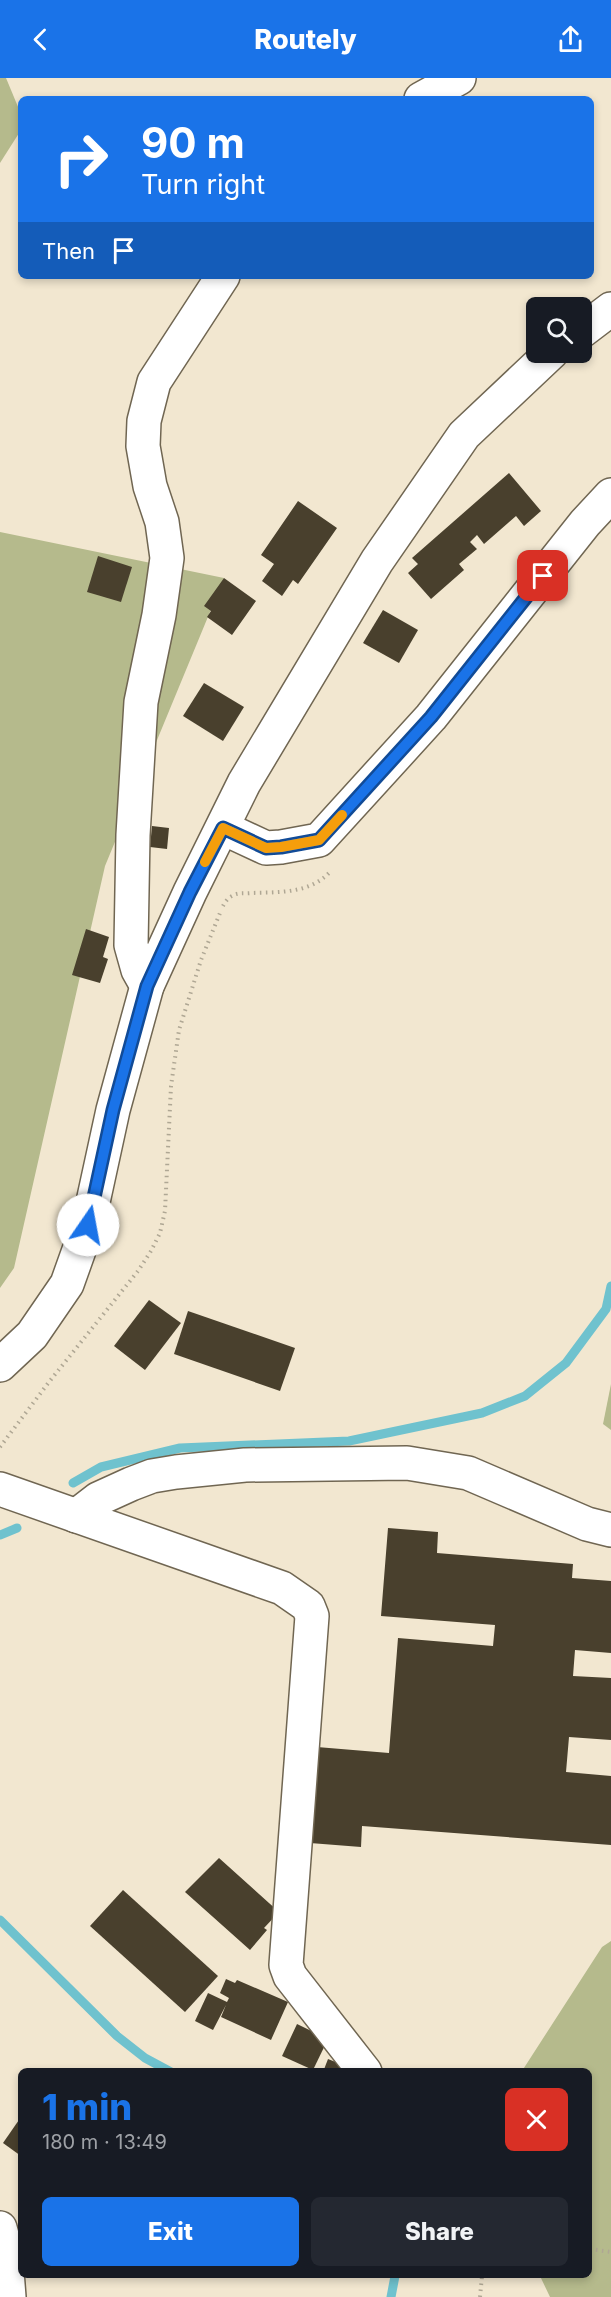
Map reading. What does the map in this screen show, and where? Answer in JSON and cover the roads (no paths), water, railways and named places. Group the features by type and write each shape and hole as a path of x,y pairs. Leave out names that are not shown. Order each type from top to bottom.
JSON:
{"street":[{"path":"426,96 459,78"},
{"path":"147,986 138,970 131,945 133,835 141,702 159,615 167,558 162,522 150,486 143,446 144,421 154,382 221,279"},
{"path":"592,323 611,309"},
{"path":"0,1365 32,1335 67,1284 88,1225 113,1110 147,986 244,783 377,561 464,435 540,363"},
{"path":"223,828 266,848 319,840 431,717 585,523 611,495"},
{"path":"76,1516 98,1499 131,1484 152,1476 176,1472 245,1465 406,1463 468,1473 587,1524 611,1530"},
{"path":"0,1489 282,1588 308,1606 312,1616 286,1965 290,1976 362,2068"},
{"path":"0,2228 5,2246 9,2297"}],"waterway":[{"path":"73,1483 101,1467 180,1448 349,1441 482,1413 525,1396 566,1363 606,1309 611,1286"},
{"path":"0,1535 17,1528"},
{"path":"0,1920 117,2036 145,2058 164,2068"},
{"path":"391,2297 395,2278"}]}
